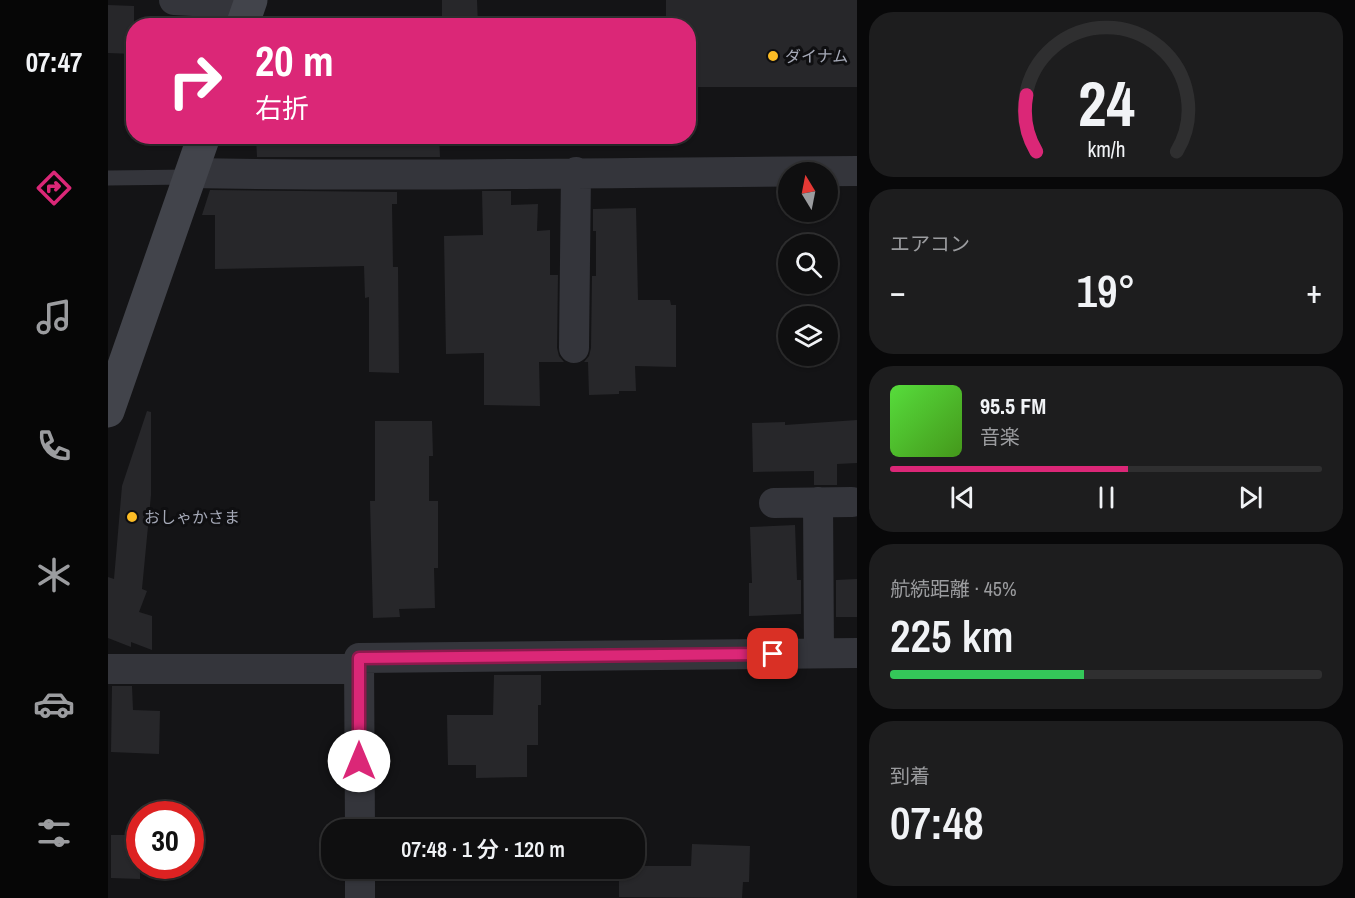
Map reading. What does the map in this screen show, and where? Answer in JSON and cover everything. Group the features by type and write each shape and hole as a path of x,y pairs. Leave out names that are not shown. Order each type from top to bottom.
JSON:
{"street":[{"path":"174,0 248,10"},
{"path":"108,411 201,144"},
{"path":"190,175 357,176 576,172 857,171"},
{"path":"574,348 576,172"},
{"path":"818,502 819,653"},
{"path":"774,503 852,502"},
{"path":"360,819 359,658 857,653"},
{"path":"108,669 359,669"},
{"path":"360,879 360,898"}],"lane":[{"path":"108,178 190,175"}],"building":[{"path":"442,0 477,0 478,18 442,18"},
{"name":"ダイナム","path":"666,0 857,0 857,87 696,87 696,18 666,18"},
{"path":"108,5 134,6 134,18 126,18 126,54 108,53"},
{"path":"256,144 439,144 440,157 257,157"},
{"path":"210,190 397,192 397,204 392,204 393,267 398,267 399,373 369,372 369,297 365,298 364,266 215,269 215,215 202,215"},
{"path":"482,191 511,191 511,205 538,204 537,231 550,230 550,275 558,275 557,348 564,362 539,362 540,406 484,405 484,353 446,354 444,236 483,235"},
{"path":"636,208 638,300 670,300 671,305 676,305 676,367 635,366 636,391 589,395 588,362 584,362 591,348 592,276 596,276 596,231 593,231 593,209"},
{"path":"147,411 151,412 151,495 142,589 147,591 139,612 152,616 152,650 131,642 131,647 108,638 108,577 114,579 122,486"},
{"path":"857,420 857,463 837,464 837,485 814,485 814,471 753,472 752,423 785,422 785,425"},
{"path":"375,421 432,421 433,456 429,456 429,501 438,501 438,568 434,568 435,608 399,609 400,617 373,618 370,501 375,501"},
{"path":"795,525 797,580 801,580 801,614 749,616 749,583 752,583 750,527"},
{"path":"857,579 857,617 836,617 836,580"},
{"path":"494,675 541,675 538,745 527,745 527,777 476,778 476,765 448,765 447,715 493,715"},
{"path":"112,686 132,686 133,710 160,711 159,754 111,752"},
{"path":"111,835 126,835 126,879 111,878"},
{"path":"692,844 750,846 749,882 743,882 742,898 619,897 619,879 645,879 645,866 691,866"}],"place":[{"name":"ダイナム","path":"773,56"},
{"name":"おしゃかさま","path":"132,517"}],"route":[{"path":"359,761 359,658 773,654"}]}
